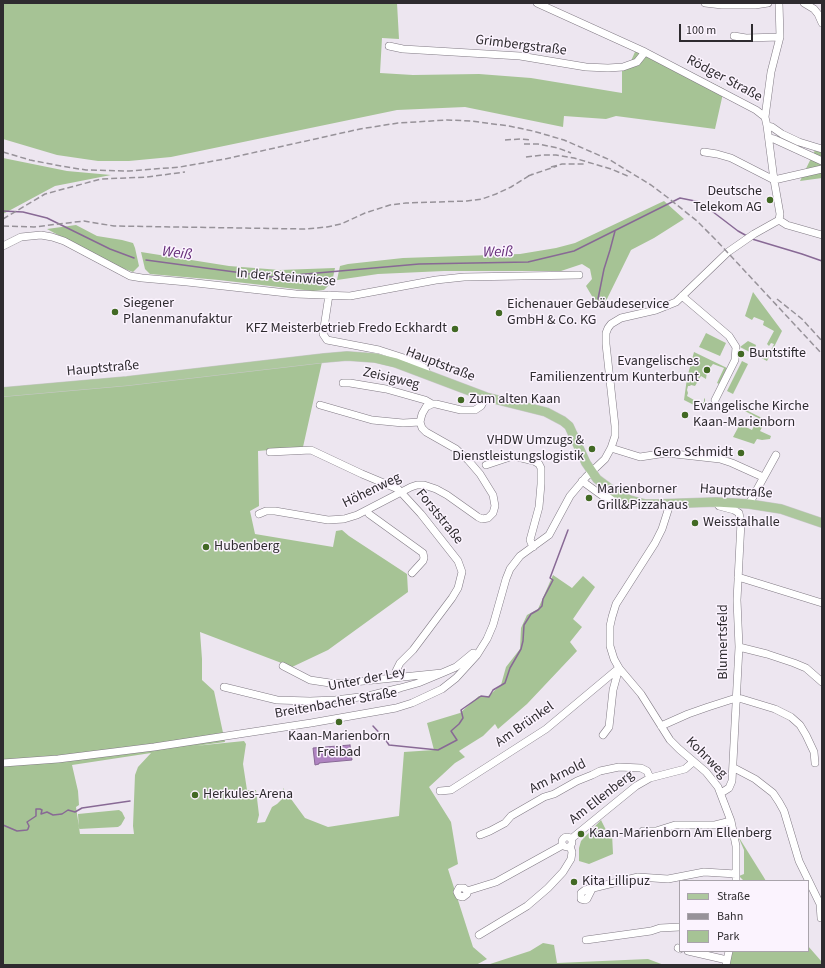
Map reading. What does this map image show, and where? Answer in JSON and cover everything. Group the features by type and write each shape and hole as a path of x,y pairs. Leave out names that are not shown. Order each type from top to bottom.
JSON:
{"main road":[{"name":"Hauptstraße","path":"3,392 127,381 347,356 375,358 396,363 486,397 546,412 563,421 569,426 591,472 597,479 617,494 630,500 645,504 716,502 749,504 781,509 822,522"}],"street":[{"name":"Rödger Straße","path":"537,3 645,52 756,110 765,117 768,126 774,180 780,214 779,220"},
{"path":"705,3 711,5 755,5 768,3"},
{"path":"765,117 771,72 780,37 779,3"},
{"path":"804,3 820,14 822,23"},
{"path":"734,36 746,38 780,37"},
{"name":"Grimbergstraße","path":"389,46 403,49 520,56 586,67 608,68 623,67 637,62 645,52"},
{"path":"768,126 772,126 782,134 799,142 822,149"},
{"path":"769,138 822,161"},
{"path":"704,152 731,158 774,180 822,169"},
{"path":"763,478 732,463 720,460 666,453 640,457 611,448 615,436 615,426 606,333 611,324 621,318 668,306 682,296 724,256 754,234 779,220 787,225 822,236"},
{"name":"In der Steinwiese","path":"3,246 21,237 40,235 64,241 130,276 296,294 350,296 464,277 579,275"},
{"path":"329,295 323,334 327,340 379,350 410,360 425,368 427,374"},
{"path":"682,296 730,336 736,347 735,360 715,400"},
{"name":"Zeisigweg","path":"343,383 386,389 424,400 432,404"},
{"path":"320,405 372,420 403,423 420,422 426,407 432,404 461,410 476,410 481,406 486,397"},
{"name":"Höhenweg","path":"259,514 266,511 275,511 334,520 352,517 401,492 417,485 424,485 447,495 482,519 491,516 495,506 492,495 480,474 456,449 426,432 422,428 420,422"},
{"name":"Breitenbacher Straße","path":"3,763 58,760 154,747 352,716 396,708 412,703 442,689 456,678 477,655 487,638 493,625 510,569 520,556 549,535 570,496 582,481 605,459 611,448"},
{"name":"Forststraße","path":"270,452 311,450 398,489 458,562 462,572 458,588 413,650 400,663 395,677"},
{"path":"749,504 776,455"},
{"path":"486,465 513,456 534,461 539,464 541,468 541,484 539,507 530,540 533,547"},
{"path":"582,481 604,497 613,498 617,494"},
{"name":"Blumertsfeld","path":"716,502 719,506 739,513 741,522 737,600 739,647 733,768 731,785 726,791 721,793"},
{"name":"Kohrweg","path":"670,504 662,529 655,543 624,591 612,617 609,634 610,646 618,668 641,694 670,740 714,780 721,793 731,820 736,846 736,878"},
{"path":"366,510 423,553 424,558 412,573"},
{"path":"738,577 822,603"},
{"path":"739,647 794,662 806,668 822,682"},
{"name":"Unter der Ley","path":"224,687 277,700 320,701 374,695 418,683 456,668 473,653 477,655"},
{"path":"283,666 304,678 317,682 344,682 442,673"},
{"path":"604,735 609,727 613,690 618,668"},
{"name":"Am Brünkel","path":"440,792 451,790 546,729 618,668"},
{"path":"661,726 688,714 736,698 775,709 791,717 800,725 806,735 814,752 815,763"},
{"name":"Am Ellenberg","path":"479,934 527,906 548,888 563,872 571,859 572,852 566,846 572,842 571,839 636,786 650,778 685,769 693,762"},
{"name":"Am Arnold","path":"480,835 505,823 511,816 544,797 554,794 577,781 592,776 600,771 619,768 641,768 647,771 650,778"},
{"path":"733,768 736,768 760,782 773,793 784,811 800,861 809,880"},
{"path":"643,831 656,831 675,825 715,825 731,820"},
{"path":"467,891 496,882 566,846"},
{"path":"592,889 624,879 638,877 668,879 704,872 736,878"},
{"path":"809,880 820,904 821,918"},
{"path":"586,940 651,931 660,928 679,927"},
{"path":"691,952 727,963 729,952"}],"green space":[{"path":"3,3 397,3 399,39 382,38 380,73 413,75 479,74 531,78 622,93 622,64 631,61 638,45 724,89 715,129 616,116 606,119 564,116 563,127 465,107 397,110 171,157 129,161 98,161 57,155 3,139"},
{"path":"817,146 822,146 822,178 800,181"},
{"path":"3,158 67,171 111,175 55,186 3,214"},
{"path":"664,201 684,219 654,238 631,250 605,303 596,303 586,286 592,279 590,269 582,264 561,271 444,271 378,274 337,280 340,266 348,264 403,258 520,254 556,248 575,243"},
{"path":"76,225 97,236 133,243 139,266 133,272 114,265 47,229"},
{"path":"141,252 229,266 280,270 335,268 332,282 324,290 313,291 150,274 145,269"},
{"path":"753,292 782,331 767,361 740,347 748,341 756,345 755,348 769,354 774,344 771,343 769,346 767,344 774,331 763,325 764,321 754,317 752,320 745,316"},
{"path":"706,333 726,343 720,356 699,347"},
{"path":"694,352 727,368 719,384 717,383 724,368 713,364 707,372 706,379 701,376 695,386 688,386 687,396 701,404 704,402 704,398 705,399 705,404 700,408 684,400 687,378"},
{"path":"742,361 748,364 733,394 727,391"},
{"path":"322,362 303,447 258,451 259,506 250,511 255,534 333,547 336,531 342,530 407,574 408,592 328,650 292,667 200,632 202,680 214,691 225,742 195,746 244,741 246,744 243,764 247,790 256,790 259,815 257,823 265,822 272,807 283,798 283,788 305,818 328,827 399,816 404,752 434,750 427,723 460,713 479,696 487,697 501,685 506,667 520,649 521,628 527,615 538,609 553,575 572,588 583,576 595,587 573,619 582,627 570,642 577,651 527,704 498,729 495,724 483,736 459,751 465,757 455,763 429,787 451,822 458,864 448,869 473,947 487,959 476,965 3,965 3,396","holes":["151,753 138,767 135,775 134,834 80,834 76,807 79,805 78,791 72,765"]},
{"path":"744,409 766,420 760,431 771,436 770,439 757,439 754,444 733,437 740,424 752,430 758,418 743,410"},
{"path":"119,810 125,818 118,827 79,829 78,814"},
{"path":"601,820 608,834 612,833 613,854 589,864 579,861 579,848 581,841"},
{"path":"738,836 765,880 743,880 739,876 744,874 744,850"},
{"path":"543,943 554,945 557,963 648,959 664,965 487,965 530,951"},
{"path":"809,947 822,962 822,965 729,965 732,952 809,952"}],"shaded area":[{"path":"350,745 352,760 319,763 315,765 313,748"}],"waterway":[{"name":"Weiß","path":"146,260 272,277 419,264 528,262 574,251 680,198 700,202 738,231 747,236"},
{"name":"Weiß","path":"3,211 23,212 47,218 110,249 134,258"},
{"path":"598,299 604,269 615,231"},
{"name":"Weiß","path":"752,239 822,261"},
{"path":"373,726 389,745 438,750 457,740 451,731 463,718 461,710 481,696 489,697 493,690 505,683 510,668 521,649 524,625 531,614 542,606 543,599 553,580 550,578 568,530"},
{"path":"3,825 17,831 27,830 29,826 27,822 36,816 36,809 42,810 41,814 47,812 53,815 62,814 68,810 75,812 82,808 130,801"}],"railway":[{"path":"3,152 30,160 86,170 129,171 180,167 225,159 360,129 398,123 447,120 471,121 533,131 564,140 610,160 651,185 667,197 697,221 716,240 822,354"},
{"path":"505,140 531,140"},
{"path":"524,144 538,144 558,148 571,153"},
{"path":"526,157 556,155 574,158 611,169 630,177"},
{"path":"551,167 562,164 585,164"},
{"path":"528,176 557,166"},
{"path":"3,219 45,194 101,179 147,177 185,172"},
{"path":"3,226 34,227 84,221 114,226 305,229 327,227 341,224 365,213 390,205 482,199 511,187 532,174"},
{"path":"777,299 802,319 822,341"}],"place":[{"name":"Deutsche Telekom AG","path":"770,200"},
{"name":"Siegener Planenmanufaktur","path":"115,312"},
{"name":"Eichenauer Gebäudeservice GmbH & Co. KG","path":"499,313"},
{"name":"KFZ Meisterbetrieb Fredo Eckhardt","path":"455,329"},
{"name":"Buntstifte","path":"741,354"},
{"name":"Evangelisches Familienzentrum Kunterbunt","path":"707,370"},
{"name":"Zum alten Kaan","path":"461,400"},
{"name":"Evangelische Kirche Kaan-Marienborn","path":"685,415"},
{"name":"VHDW Umzugs & Dienstleistungslogistik","path":"592,449"},
{"name":"Gero Schmidt","path":"741,453"},
{"name":"Marienborner Grill&Pizzahaus","path":"589,498"},
{"name":"Weisstalhalle","path":"695,523"},
{"name":"Hubenberg","path":"206,547"},
{"name":"Kaan-Marienborn Freibad","path":"339,722"},
{"name":"Herkules-Arena","path":"195,795"},
{"name":"Kaan-Marienborn Am Ellenberg","path":"581,834"},
{"name":"Kita Lillipuz","path":"574,882"}]}
